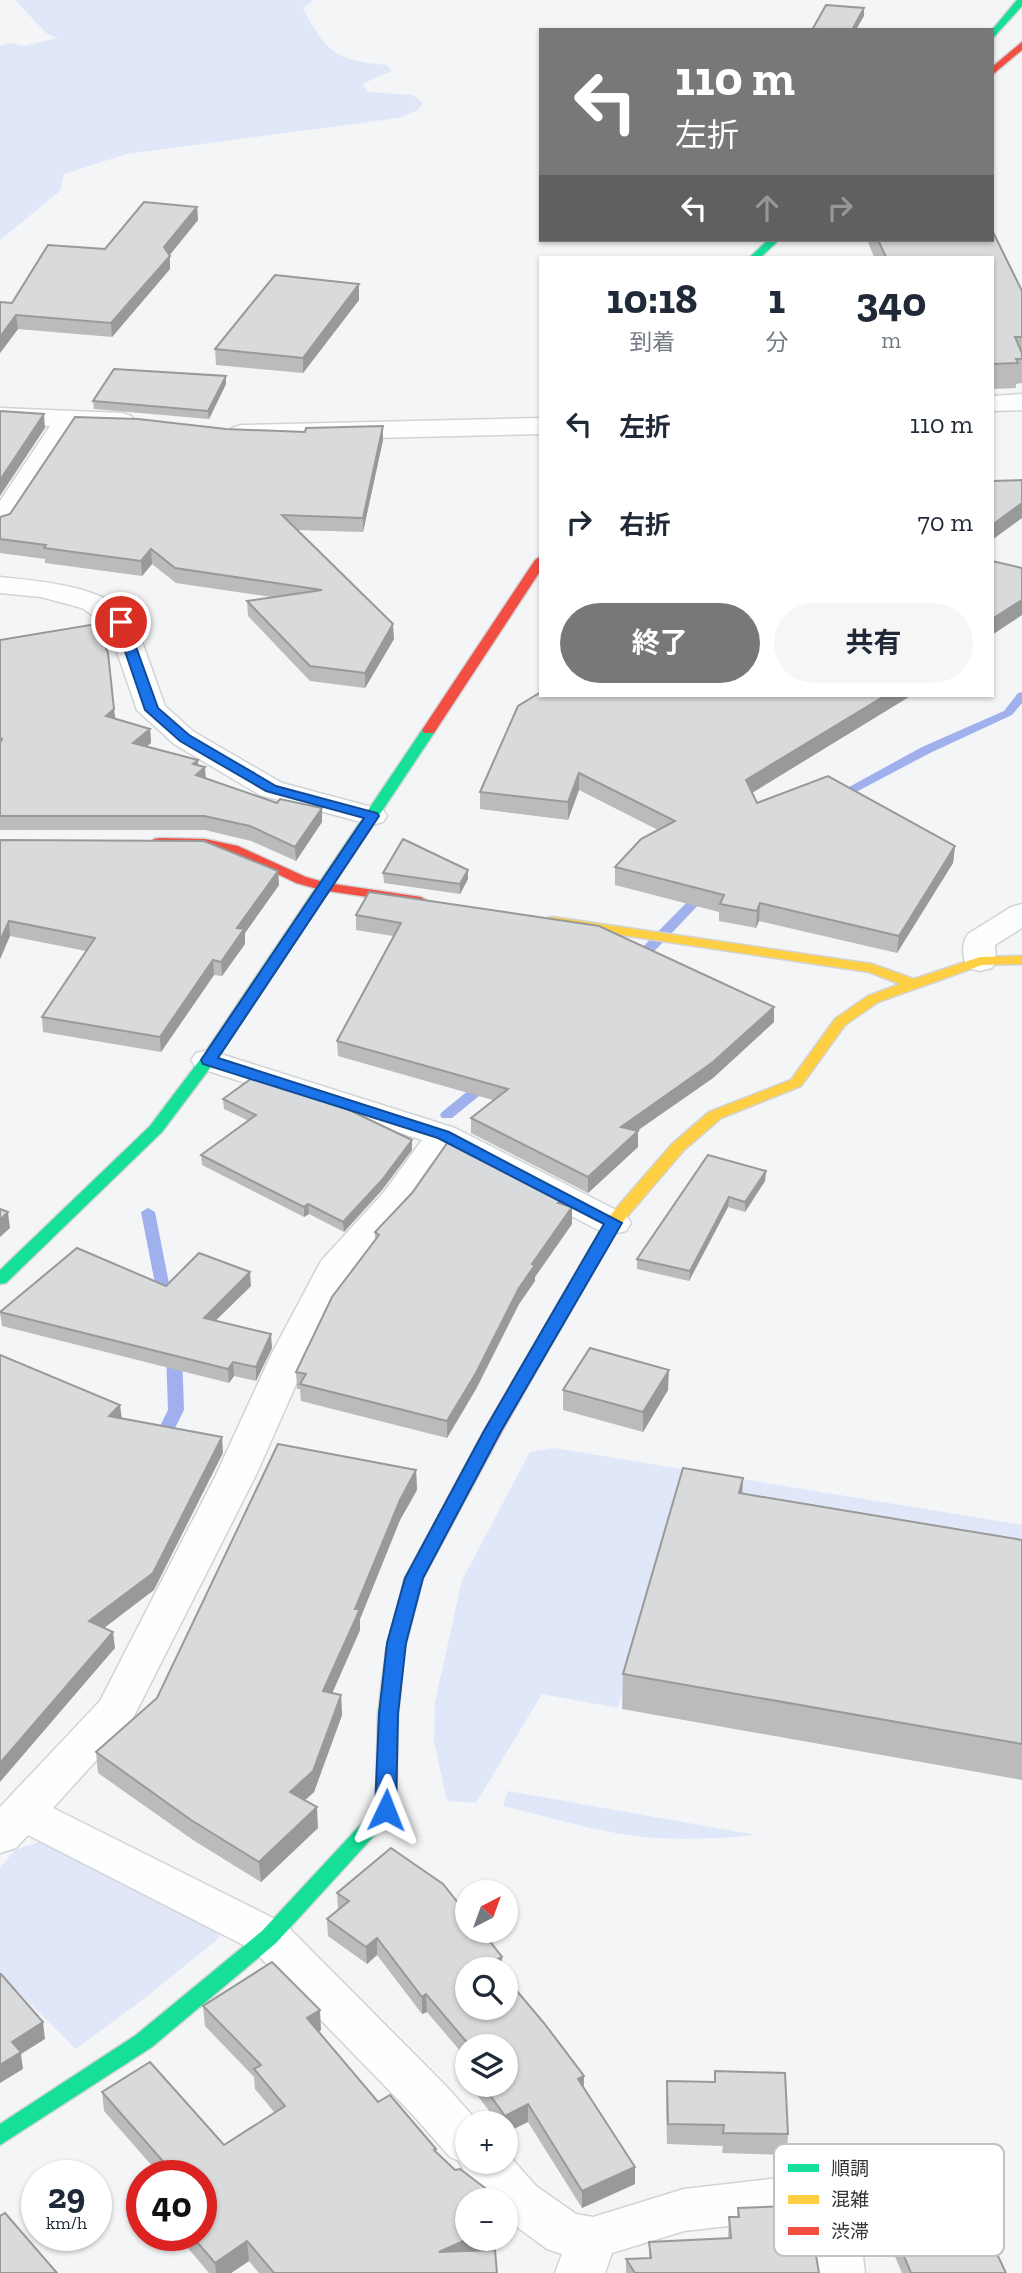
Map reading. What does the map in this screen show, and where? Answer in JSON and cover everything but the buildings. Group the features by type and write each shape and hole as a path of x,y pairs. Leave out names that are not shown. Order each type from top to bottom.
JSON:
{"street":[{"path":"994,34 1020,4"},
{"path":"994,70 1022,45"},
{"path":"756,256 773,242"},
{"path":"994,404 1022,402"},
{"path":"0,416 152,423"},
{"path":"0,521 68,418"},
{"path":"216,430 240,433 539,426"},
{"path":"0,1279 156,1129 208,1060 326,887 539,563"},
{"path":"0,585 41,589 92,602 121,622 152,710 184,738 271,789 372,816"},
{"path":"140,842 205,843 238,850 301,880 326,887 437,904"},
{"path":"980,961 979,941 1022,914"},
{"path":"533,918 872,968 912,984"},
{"path":"0,2136 144,2041 269,1937 386,1810 388,1714 396,1643 414,1578 493,1431 613,1223 678,1147 715,1115 796,1083 840,1022 873,999 980,961 1022,960"},
{"path":"208,1060 443,1135 613,1223"},
{"path":"443,1135 397,1200 339,1261 291,1353 236,1475 116,1711 11,1824 177,1888 269,1937 455,2129"},
{"path":"495,2174 519,2201 565,2234 587,2256 684,2210 774,2200"}],"shaded area":[{"path":"15,0 314,0 303,8 327,45 345,57 387,65 392,71 362,84 368,92 413,95 423,103 418,110 398,118 127,154 64,174 60,191 0,240 0,46 10,43 24,46 57,38 46,33"},
{"path":"554,1448 1022,1525 1022,1561 677,1499 618,1708 542,1694 476,1803 447,1801 434,1741 435,1702 462,1580 530,1452"},
{"path":"508,1791 756,1835 683,1839 619,1833 503,1806"},
{"path":"41,1841 203,1916 220,1937 76,2049 0,1974 0,1868 15,1850"}],"waterway":[{"path":"835,798 926,750 1008,713 1022,695"},
{"path":"637,961 703,893"},
{"path":"447,1115 485,1084"},
{"path":"148,1212 166,1304"},
{"path":"160,1442 176,1410 174,1351"}],"traffic: fast":[{"path":"994,34 1022,0"},
{"path":"756,256 772,242"},
{"path":"0,1279 156,1129 208,1060 429,730"},
{"path":"0,2136 144,2041 269,1937 386,1810 388,1714 395,1651"}],"traffic: slow":[{"path":"553,921 872,968 912,984"},
{"path":"592,1259 613,1223 678,1147 715,1115 796,1083 840,1022 873,999 980,961 1022,960"}],"traffic: jam":[{"path":"994,70 1022,45"},
{"path":"429,730 539,563"},
{"path":"159,842 205,843 238,850 301,880 326,887 421,901"},
{"path":"395,1651 414,1578 493,1431 592,1259"}],"route":[{"path":"121,622 152,710 184,738 271,789 372,816 208,1060 443,1135 613,1223 493,1431 414,1578 396,1643 388,1714 386,1810"}]}
